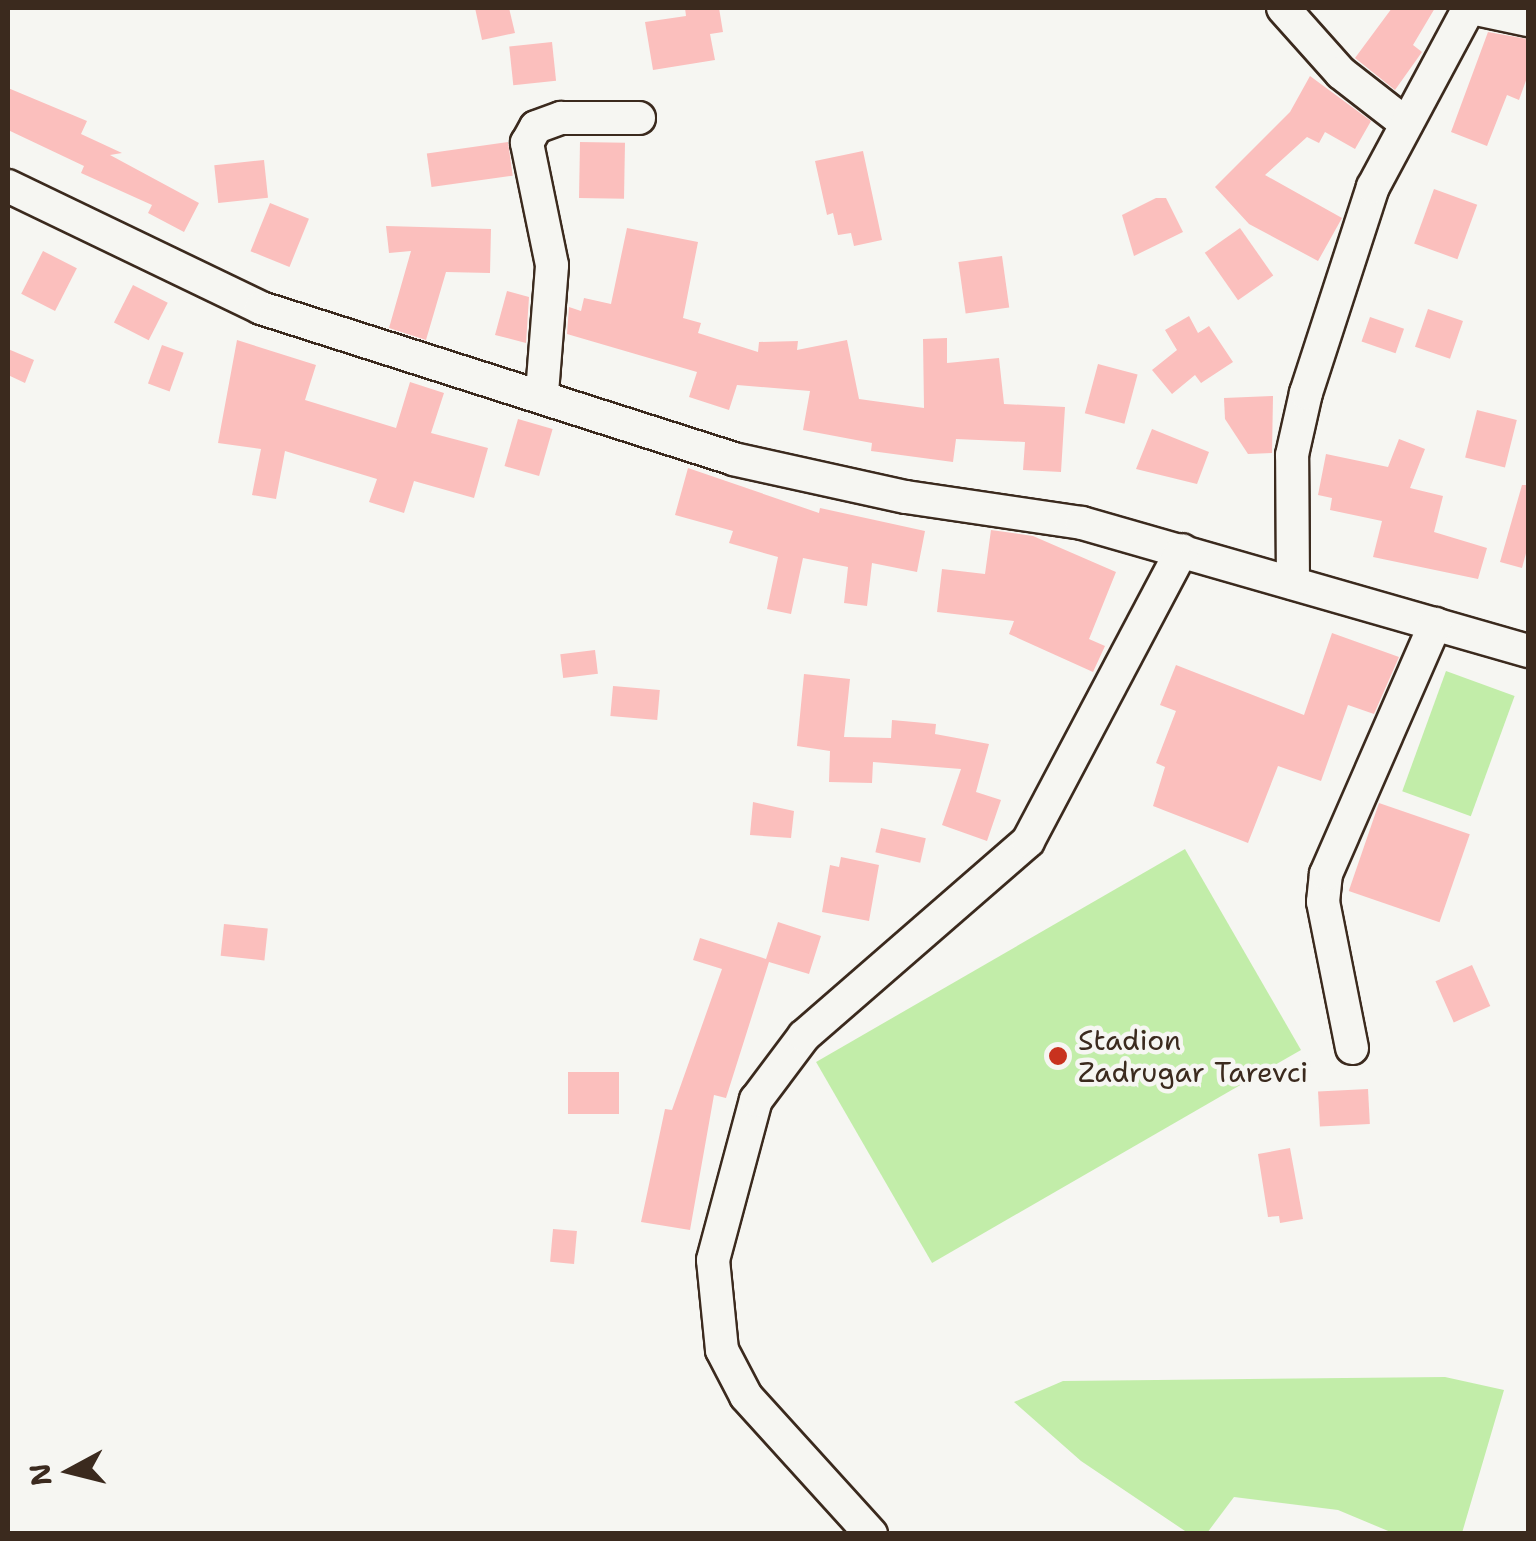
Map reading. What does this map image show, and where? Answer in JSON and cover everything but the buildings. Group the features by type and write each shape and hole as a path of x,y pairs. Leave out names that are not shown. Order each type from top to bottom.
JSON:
{"street":[{"path":"1283,8 1341,72 1404,122"},
{"path":"1293,583 1292,455 1306,392 1373,187 1404,122 1470,8 1528,20"},
{"path":"542,393 552,264 527,143 536,127 561,118 639,118"},
{"path":"8,186 262,308 542,393 734,459 820,480 1082,523 1528,651"},
{"path":"871,1534 779,1437 746,1396 722,1350 713,1260 756,1100 804,1036 1028,841 1182,550"},
{"path":"1352,1048 1324,902 1326,874 1434,624"}],"green space":[{"path":"1446,671 1515,696 1471,816 1402,791"},
{"name":"Stadion Zadrugar Tarevci","path":"1185,849 1301,1050 932,1263 816,1062"},
{"path":"1445,1377 1504,1390 1462,1533 1393,1533 1338,1510 1234,1497 1207,1533 1188,1533 1081,1461 1014,1402 1063,1381"}],"place":[{"name":"Stadion Zadrugar Tarevci","path":"1058,1056"}]}
